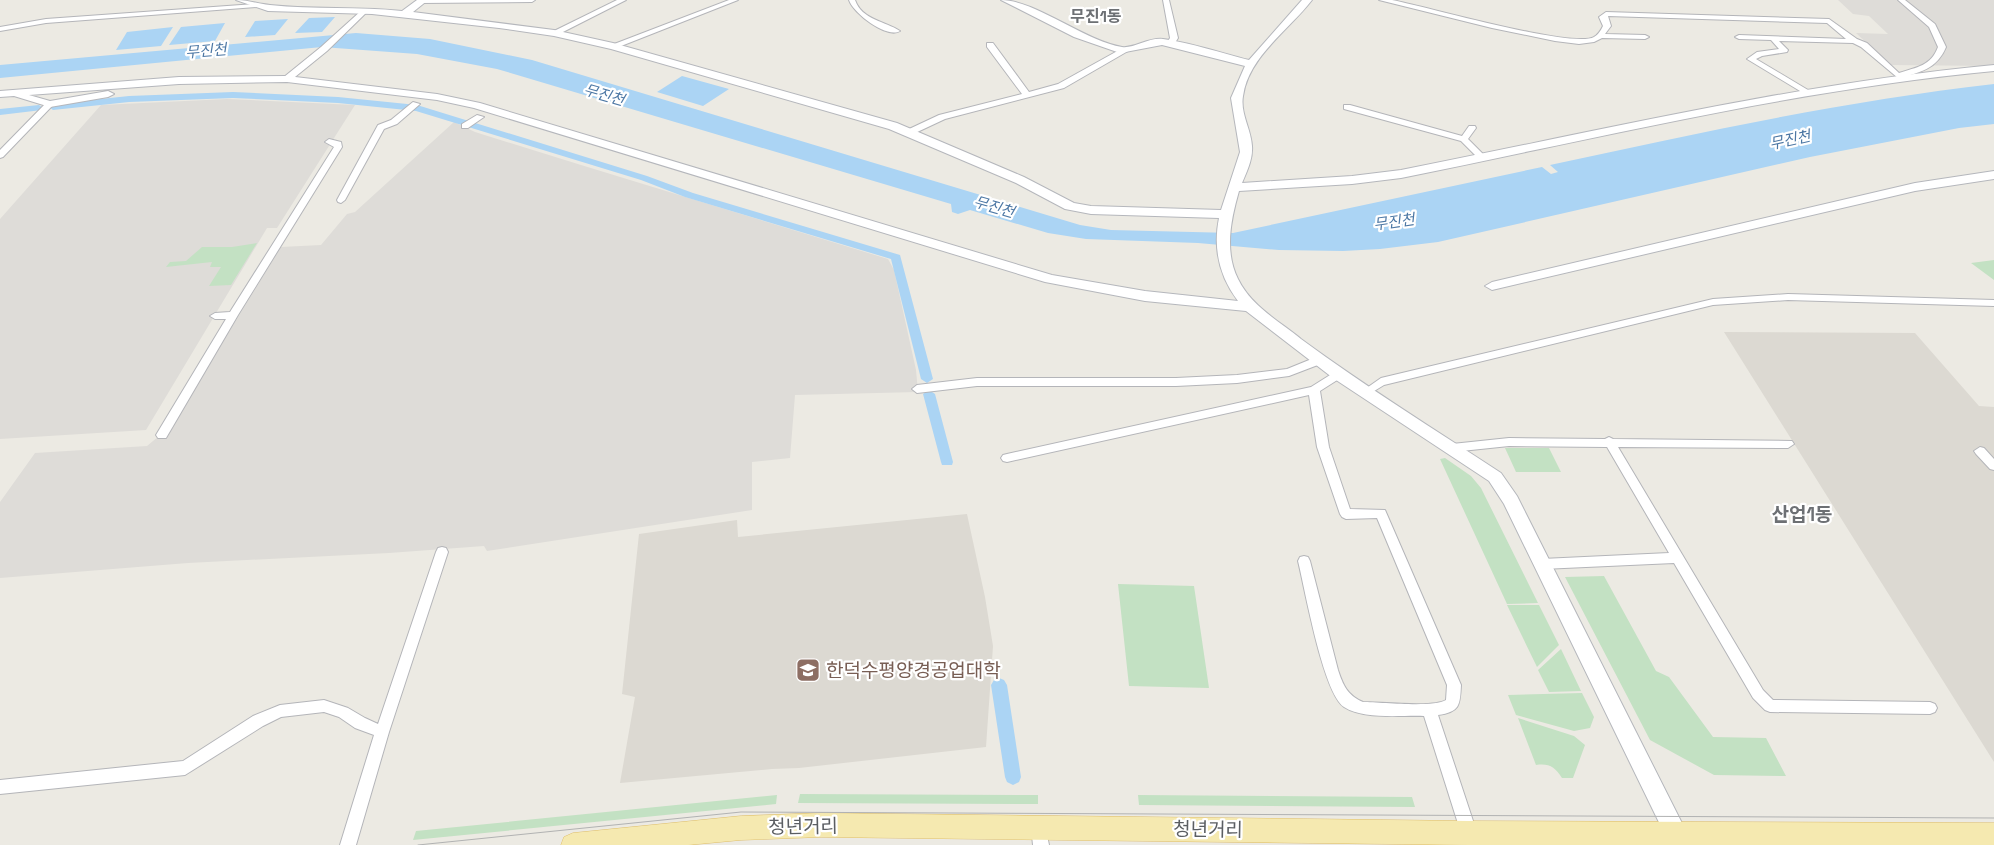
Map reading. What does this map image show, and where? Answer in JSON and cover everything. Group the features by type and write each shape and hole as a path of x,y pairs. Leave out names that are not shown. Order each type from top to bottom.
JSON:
{"main road":[{"name":"청년거리","path":"572,845 758,827 820,825 1040,835 1469,833 1679,839 1994,835"}],"street":[{"path":"241,0 255,6"},
{"path":"403,14 422,1 532,0"},
{"path":"554,33 624,0"},
{"path":"613,46 735,0"},
{"path":"852,0 855,9 860,13 896,31"},
{"path":"1006,0 1078,35 1124,51"},
{"path":"1166,0 1174,38 1170,44"},
{"path":"1307,0 1250,64 1237,93 1237,106 1246,146 1245,161 1234,187 1224,229 1224,264 1229,278 1235,291 1250,308 1319,360 1495,478 1511,501 1679,839"},
{"path":"1382,0 1553,38 1586,41 1594,40 1600,36 1608,26 1603,17 1606,14 1829,20 1854,41 1864,46 1898,76"},
{"path":"1898,76 1933,66 1940,56 1942,47 1932,26 1901,0"},
{"path":"0,29 46,21 255,6 292,10 364,11 403,14 554,33 613,46 826,105 910,132 1020,180 1070,206 1091,210 1227,214"},
{"path":"287,79 324,49 364,11"},
{"path":"1600,36 1645,37"},
{"path":"1739,37 1854,41"},
{"path":"1774,39 1784,50 1760,54 1751,59 1805,92"},
{"path":"910,132 942,117 1061,86 1124,51 1154,42 1170,44 1250,64"},
{"path":"990,45 1028,96"},
{"path":"1234,187 1352,180 1483,158 1805,92 1898,76 1994,68"},
{"path":"5,93 138,81 287,79 396,92 476,105 1050,279 1145,296 1250,308"},
{"path":"5,93 50,104 179,81"},
{"path":"396,92 412,106 458,110 478,118 531,122"},
{"path":"0,155 50,104"},
{"path":"341,200 382,127 394,122 412,106"},
{"path":"1347,107 1464,139 1483,158"},
{"path":"465,126 478,118"},
{"path":"1464,139 1472,128"},
{"path":"162,435 233,315 338,147 338,144 330,142"},
{"path":"1492,286 1915,187 1994,175"},
{"path":"1366,392 1381,382 1714,302 1788,297 1994,303"},
{"path":"215,316 233,315"},
{"path":"917,389 977,382 1176,382 1238,379 1289,372 1319,360"},
{"path":"1007,458 1314,390 1338,374"},
{"path":"1304,561 1331,670 1338,690 1348,702 1362,708 1430,710 1445,708 1453,703 1454,685 1381,513 1346,514 1323,447 1314,390"},
{"path":"1452,448 1510,442 1788,444"},
{"path":"1609,442 1758,694 1770,706 1930,708"},
{"path":"1980,451 1994,466"},
{"path":"348,845 382,732 442,552"},
{"path":"1542,564 1678,558"},
{"path":"0,787 185,768 258,721 280,711 324,706 343,712 360,723 382,732"},
{"path":"1430,710 1469,833"}],"shaded area":[{"path":"1838,0 1994,0 1994,66 1890,65 1856,33 1888,34 1869,16 1853,14"},
{"path":"227,99 355,105 277,228 267,228 146,430 0,439 0,219 101,105"},
{"path":"454,122 475,132 888,259 894,270 916,370 918,392 795,395 790,458 752,462 752,510 487,551 484,546 389,553 188,563 0,578 0,502 35,453 147,446 171,426 281,247 321,245 347,214 355,212"},
{"path":"1724,332 1915,333 1979,406 1994,407 1994,762"},
{"name":"한덕수평양경공업대학","path":"967,514 985,597 993,646 986,747 799,768 620,783 635,697 622,694 639,534 737,520 738,537"}],"green space":[{"path":"257,243 231,285 209,286 221,267 210,267 212,262 166,267 170,262 186,261 202,247 232,247"},
{"path":"1994,260 1994,280 1971,263"},
{"path":"1505,448 1549,448 1561,472 1516,472"},
{"path":"1445,458 1471,476 1481,488 1538,603 1507,604 1440,459"},
{"path":"1604,576 1656,671 1669,677 1713,737 1766,738 1786,776 1714,775 1650,740 1565,577"},
{"path":"1118,584 1194,586 1209,688 1129,686"},
{"path":"1507,605 1539,605 1559,645 1537,667"},
{"path":"1561,649 1581,691 1549,692 1538,670"},
{"path":"1582,693 1594,717 1590,728 1574,731 1516,715 1508,695"},
{"path":"1518,718 1574,736 1585,745 1573,778 1562,778 1557,771 1548,765 1536,765"},
{"path":"800,794 1038,795 1038,804 798,803"},
{"path":"777,795 776,804 413,840 416,831"},
{"path":"1138,795 1412,797 1415,807 1139,805"}],"water":[{"path":"335,17 322,32 295,33 309,18"},
{"path":"288,19 275,35 245,37 255,21"},
{"path":"225,23 215,41 169,45 181,27"},
{"path":"173,27 161,46 116,50 127,32"},
{"name":"무진천","path":"356,33 430,39 532,60 1080,225 1111,230 1233,233 1542,167 1551,174 1558,172 1550,165 1771,119 1882,99 1994,84 1994,124 1959,128 1810,157 1438,242 1343,251 1279,250 1198,243 1086,239 1048,233 970,210 958,214 952,212 951,204 497,69 417,54 322,47 0,78 0,65"},
{"path":"682,76 729,89 703,106 657,92"}],"waterway":[{"path":"53,107 129,99 233,95 338,100 417,108 644,178 689,195 896,257 927,379"},
{"path":"0,112 39,108"},
{"path":"929,394 947,462"},
{"path":"999,685 1013,777"}],"tram line":[{"path":"418,845 741,812 1994,818"}],"place":[{"name":"한덕수평양경공업대학","path":"808,670"}],"district":[{"name":"무진1동","path":"1096,16"},
{"name":"산업1동","path":"1802,514"}]}
